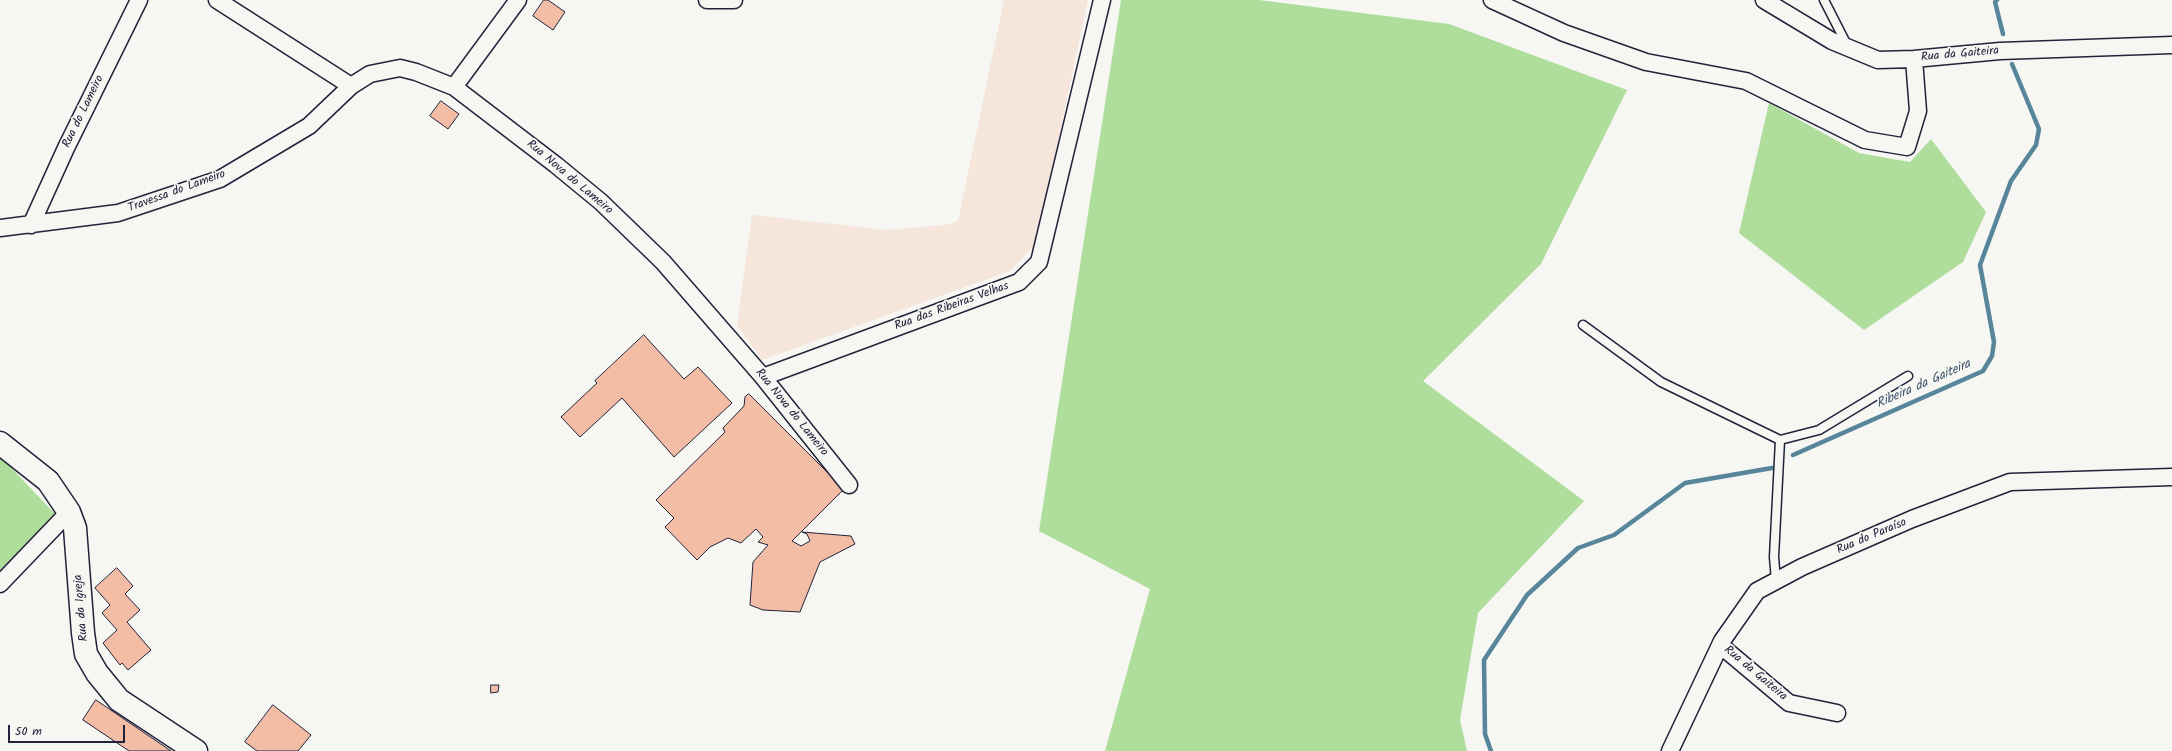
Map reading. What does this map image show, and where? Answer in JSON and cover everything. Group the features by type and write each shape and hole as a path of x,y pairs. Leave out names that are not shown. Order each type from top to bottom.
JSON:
{"main road":[{"name":"Rua da Igreja","path":"0,443 48,481 69,512 75,528 86,654 104,683 120,700 196,751"}],"street":[{"name":"Rua do Lameiro","path":"31,225 66,148 139,0"},
{"path":"217,0 351,86"},
{"path":"454,87 518,0"},
{"path":"707,0 734,0"},
{"name":"Rua das Ribeiras Velhas","path":"763,377 1019,282 1039,262 1102,0"},
{"path":"1492,0 1564,33 1646,62 1746,81 1865,140 1907,147 1918,111 1914,59"},
{"name":"Rua da Gaiteira","path":"1764,0 1832,42 1878,60 1914,59 2000,51 2172,45"},
{"name":"Rua Nova do Lameiro","path":"351,86 370,74 400,68 416,72 454,87 556,165 601,202 663,262 763,377 849,485"},
{"name":"Travessa do Lameiro","path":"0,228 118,213 220,179 309,126 351,86"},
{"name":"Rua do Paraíso","path":"1670,751 1720,646 1757,591 1802,567 1912,519 2010,482 2172,476"},
{"path":"0,584 69,512"},
{"name":"Rua da Gaiteira","path":"1720,646 1789,703 1837,713"}],"lane":[{"path":"1824,0 1848,48"},
{"path":"1583,325 1661,382 1780,440 1819,430 1908,376"},
{"path":"1776,581 1774,556 1780,440"}],"shaded area":[{"path":"1004,0 1088,0 1036,244 1010,271 762,360 737,325 752,215 886,230 945,225 958,221"}],"green space":[{"path":"1121,0 1259,0 1449,24 1627,90 1541,264 1423,381 1584,501 1478,613 1460,720 1467,751 1105,751 1150,589 1039,531"},
{"path":"1769,103 1859,153 1910,162 1931,139 1986,212 1963,262 1864,330 1739,233"},
{"path":"0,456 57,516 0,577"}],"building":[{"path":"544,0 548,0 565,12 553,30 533,16"},
{"path":"441,101 459,114 448,129 430,116"},
{"path":"644,335 684,379 698,367 732,403 674,457 622,398 580,437 561,417 597,383 595,381"},
{"path":"749,394 844,489 792,541 801,546 810,541 807,534 802,532 851,536 855,544 820,562 800,612 763,610 750,605 753,562 768,545 758,542 763,537 756,529 741,543 728,538 710,547 697,560 665,527 674,518 656,500 725,432 723,428 744,406 745,397"},
{"path":"117,568 133,586 125,594 140,610 127,622 151,650 128,670 122,663 120,665 103,643 117,630 102,613 110,605 95,588"},
{"path":"491,685 499,685 498,692 491,693"},
{"path":"96,700 171,751 129,751 83,720"},
{"path":"273,705 311,735 298,751 257,751 245,742"}],"waterway":[{"name":"Ribeira da Gaiteira","path":"1997,0 1995,2 2003,34"},
{"name":"Ribeira da Gaiteira","path":"1793,455 1983,371 1992,356 1994,342 1980,265 2011,181 2036,145 2039,129 2012,64"},
{"name":"Ribeira da Gaiteira","path":"1491,751 1485,734 1484,660 1527,595 1578,548 1614,535 1685,483 1772,468"}]}
